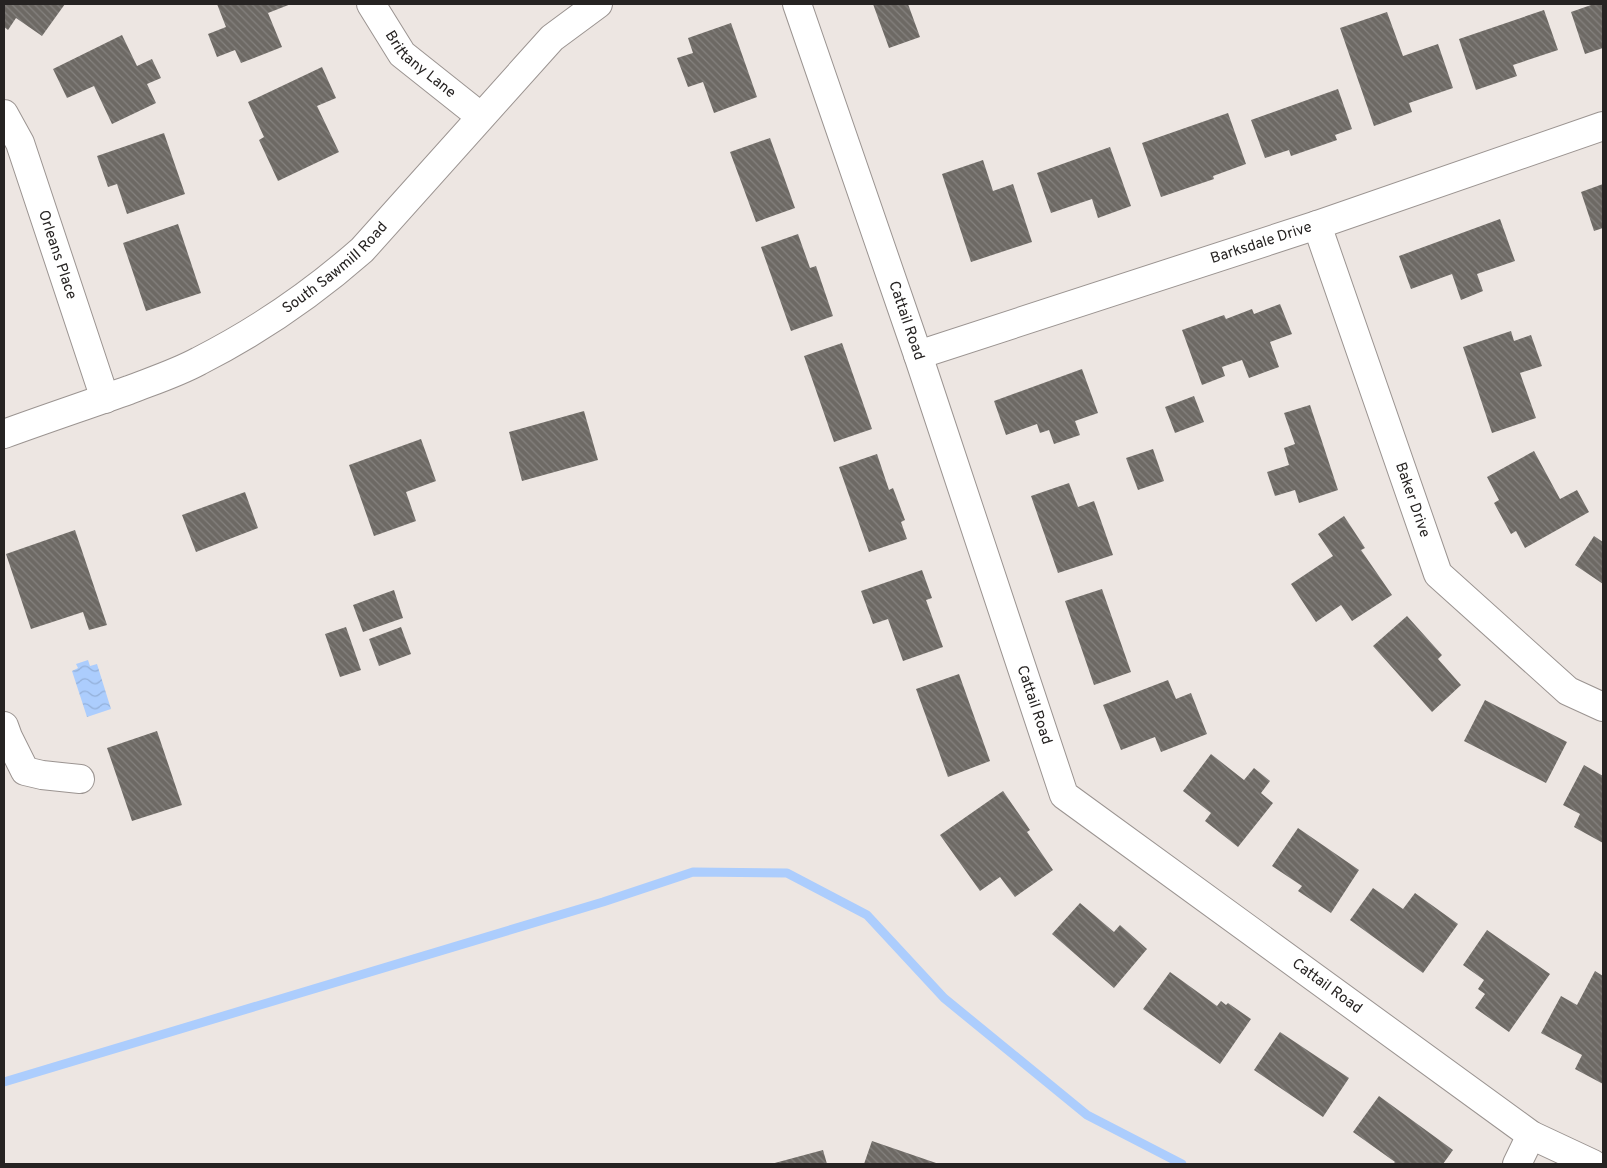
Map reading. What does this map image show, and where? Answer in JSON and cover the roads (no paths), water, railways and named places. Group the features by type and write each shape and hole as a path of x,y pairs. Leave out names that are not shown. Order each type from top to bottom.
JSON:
{"street":[{"name":"Brittany Lane","path":"371,4 402,54 480,116"},
{"name":"South Sawmill Road","path":"4,434 163,377 198,362 300,301 332,277 362,250 480,116 552,38 598,4"},
{"name":"Cattail Road","path":"797,4 918,355 1064,795 1531,1135 1593,1164"},
{"name":"Orleans Place","path":"4,114 20,143 105,398"},
{"name":"Barksdale Drive","path":"918,355 1317,225 1603,126"},
{"name":"Baker Drive","path":"1317,225 1438,574 1568,691 1603,707"},
{"path":"4,726 25,771 80,780"},
{"path":"1517,1164 1531,1135"}],"water":[{"path":"88,660 90,666 97,664 111,709 87,717 72,671 78,668 76,664"}],"waterway":[{"path":"4,1082 603,902 693,872 787,873 867,915 944,998 1087,1115 1182,1164"}]}
